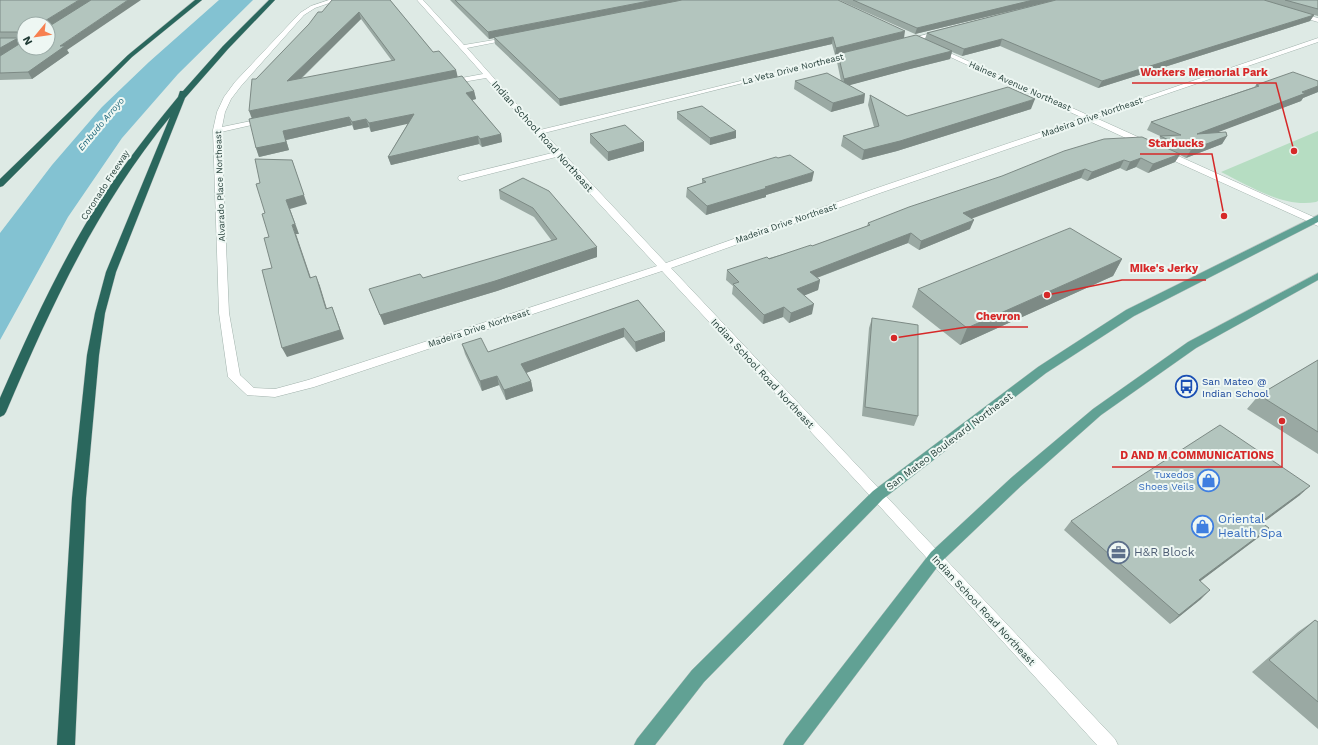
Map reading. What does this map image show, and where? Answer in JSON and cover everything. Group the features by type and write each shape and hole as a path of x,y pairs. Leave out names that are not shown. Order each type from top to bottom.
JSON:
{"highway":[{"path":"0,183 130,56 199,0"},
{"name":"Coronado Freeway","path":"0,412 35,331 77,248 105,201 141,147 183,93 230,41 272,0"},
{"path":"66,745 79,498 93,355 100,313 111,272 183,93"}],"main road":[{"name":"San Mateo Boulevard Northeast","path":"643,745 698,676 878,494 1042,370 1130,313 1316,221"},
{"path":"792,745 936,558 1016,482 1097,412 1192,345 1318,276"}],"street":[{"name":"Alvarado Place Northeast","path":"251,392 234,377 227,338 224,314 217,130 221,112 227,99 243,78 302,14 314,7 335,0"},
{"name":"Indian School Road Northeast","path":"420,0 540,132 558,154 878,494 1108,745"},
{"path":"1289,12 1318,20"},
{"path":"896,44 946,31"},
{"name":"Haines Avenue Northeast","path":"902,33 1316,221"},
{"path":"462,47 514,37"},
{"name":"Madeira Drive Northeast","path":"251,392 274,393 310,384 664,267 848,201 1318,40"},
{"path":"0,42 16,42"},
{"name":"La Veta Drive Northeast","path":"540,132 858,53"},
{"path":"441,84 488,75"},
{"path":"217,130 273,119"},
{"path":"462,178 558,154"}],"green space":[{"path":"1318,131 1318,201 1316,202 1291,202 1279,199 1221,172"}],"water":[{"name":"Embudo Arroyo","path":"219,0 253,0 178,74 122,138 68,217 0,340 0,233 52,165 102,107 149,62"}],"building":[{"path":"0,0 79,0 53,16 16,16 16,32 0,32"},
{"path":"91,0 128,0 60,46 65,46 56,52 56,22"},
{"path":"332,0 390,0 433,52 439,51 456,70 249,111 252,79 256,79 309,24 318,12 322,12","holes":["359,12 395,60 287,81"]},
{"path":"455,0 654,0 488,32"},
{"path":"682,0 838,0 905,31 836,48 833,37 559,99 494,37"},
{"path":"853,0 1033,0 917,28"},
{"path":"1056,0 1264,0 1314,15 1102,81 1002,39 964,49 927,33"},
{"path":"1285,0 1318,0 1318,9"},
{"path":"916,35 952,51 844,79 838,54"},
{"path":"0,38 16,38 16,39 0,48"},
{"path":"16,46 16,56 51,56 28,72 0,73 0,56"},
{"path":"1293,72 1318,81 1318,86 1302,92 1306,93 1197,134 1226,132 1227,136 1191,150 1160,136 1181,135 1151,122 1259,86 1256,85"},
{"path":"827,73 865,94 833,103 795,81"},
{"path":"462,76 474,91 466,93 501,134 480,139 478,136 388,157 414,114 369,123 366,119 352,122 349,117 283,131 286,142 256,148 249,119"},
{"path":"1008,87 1035,99 900,141 864,150 843,136 879,126 870,95 907,116"},
{"path":"702,106 736,131 710,138 677,112"},
{"path":"625,125 644,142 608,152 590,134"},
{"path":"1142,137 1180,154 1153,164 1141,158 1130,162 1124,160 1092,172 1085,169 963,213 974,220 921,241 911,233 810,272 820,280 797,289 814,304 791,313 784,307 764,315 733,284 739,282 727,270 767,257 769,259 811,245 812,246 870,225 868,223 909,207 1002,176 1064,151 1104,139"},
{"path":"790,155 814,172 707,206 687,188 706,182 702,179 776,157 778,158"},
{"path":"255,159 292,160 304,195 286,200 295,224 292,225 310,278 316,276 326,309 332,307 340,330 282,348 262,270 272,268 264,238 269,237 262,214 265,213 256,184 260,183"},
{"path":"523,178 549,191 597,247 495,281 380,315 369,289 420,274 423,278 557,239 533,208 499,190"},
{"path":"1070,228 1122,259 967,328 918,289"},
{"path":"638,300 665,332 635,342 624,328 521,364 531,381 504,390 497,376 480,381 462,344 481,338 488,352"},
{"path":"872,318 918,325 918,416 865,407"},
{"path":"1318,360 1318,432 1259,395"},
{"path":"1220,425 1310,486 1261,522 1269,528 1199,580 1210,590 1179,615 1071,521"},
{"path":"1315,620 1318,622 1318,702 1269,660"}],"place":[{"name":"Workers Memorial Park","path":"1294,151"},
{"name":"Starbucks","path":"1224,216"},
{"name":"Mike's Jerky","path":"1047,295"},
{"name":"Chevron","path":"894,338"},
{"name":"San Mateo @ Indian School","path":"1186,387"},
{"name":"D AND M COMMUNICATIONS","path":"1282,421"},
{"name":"Tuxedos Shoes Veils","path":"1209,480"},
{"name":"Oriental Health Spa","path":"1203,526"},
{"name":"H&R Block","path":"1118,552"}]}
